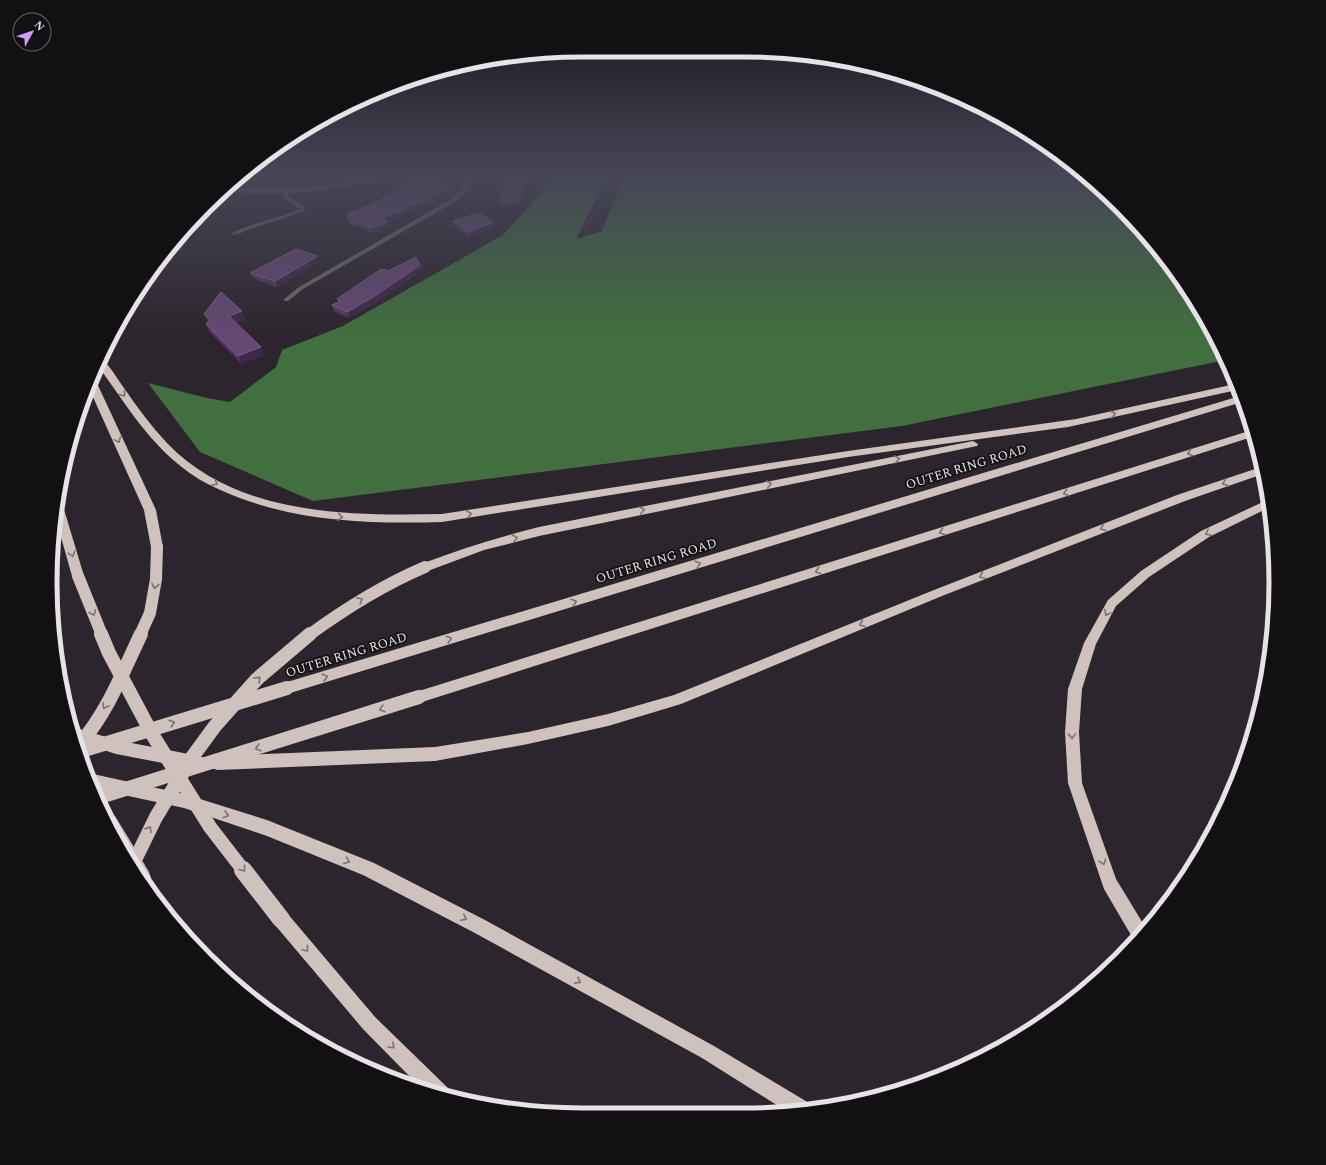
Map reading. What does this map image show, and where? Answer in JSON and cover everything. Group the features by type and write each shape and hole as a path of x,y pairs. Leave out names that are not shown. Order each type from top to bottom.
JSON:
{"highway":[{"path":"103,367 150,429 176,458 201,476 240,496 274,506 311,514 348,518 389,520 442,518 848,454 1075,422"},
{"path":"82,741 87,736 115,690 150,613 156,579 157,548 150,510 94,388"},
{"path":"135,858 140,846 197,750 226,713 264,673 300,641 341,612 384,585 425,566 457,554 547,530 1075,422 1232,388"},
{"name":"OUTER RING ROAD","path":"85,750 1236,400"},
{"path":"103,796 1248,435"},
{"path":"80,735 116,747 203,764 435,754 543,735 608,720 676,700 1181,498 1257,472"},
{"path":"1138,930 1110,883 1075,783 1072,732 1075,689 1090,643 1112,603 1145,574 1205,534 1264,506"},
{"path":"61,516 78,576 109,653 152,734 210,827 281,919 370,1023 430,1085"},
{"path":"96,782 184,801 267,828 368,869 479,926 708,1052 795,1106"}],"street":[{"path":"286,300 301,288 405,228"}],"lane":[{"path":"234,234 245,228"}],"green space":[{"path":"509,228 581,228 576,239 602,231 603,228 1132,228 1160,263 1180,291 1199,320 1220,361 902,426 313,501 200,452 148,383 207,398 230,402 276,367 282,350 343,326 503,235"}],"building":[{"path":"464,228 478,228 469,232"},
{"path":"296,249 318,256 275,281 250,273"},
{"path":"416,257 420,265 375,296 347,312 332,305 341,301 337,299 381,269 388,271"},
{"path":"221,292 242,311 229,316 261,347 238,356 206,324 210,319 204,314"}]}
